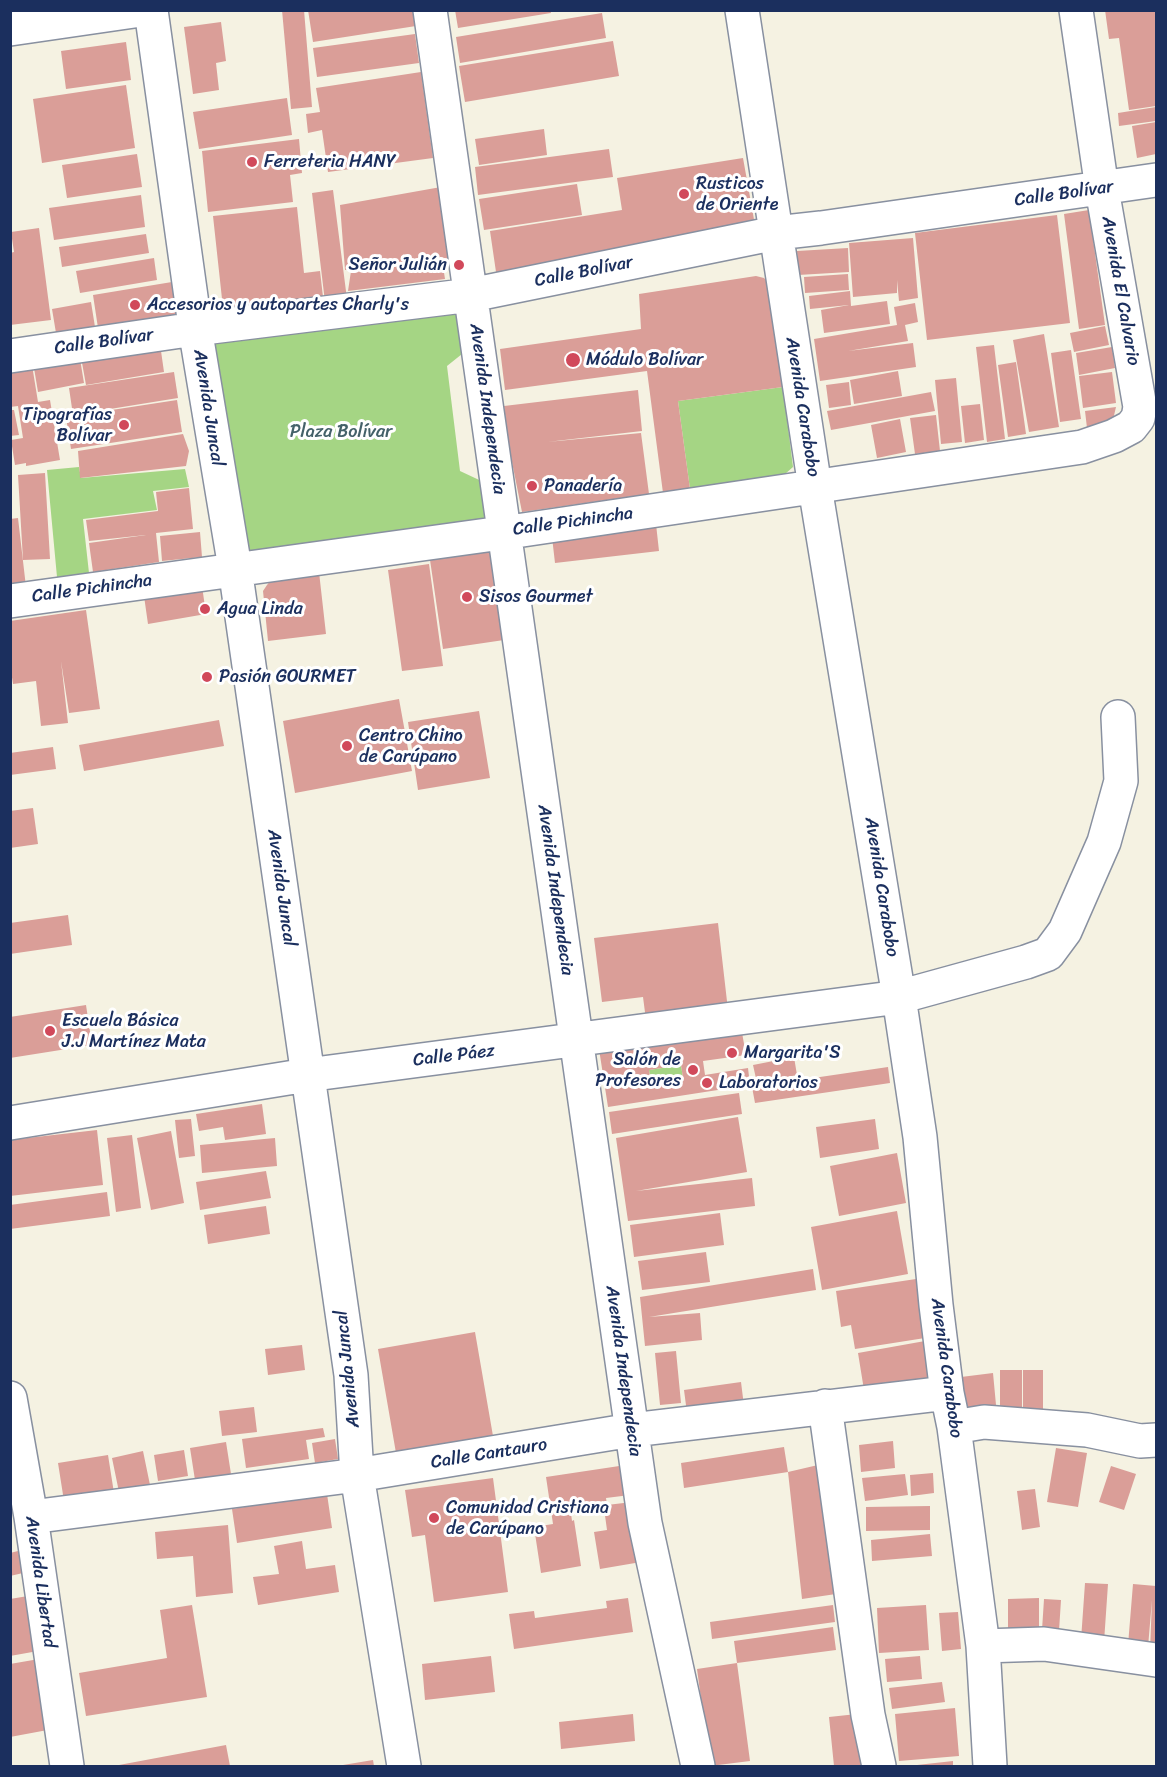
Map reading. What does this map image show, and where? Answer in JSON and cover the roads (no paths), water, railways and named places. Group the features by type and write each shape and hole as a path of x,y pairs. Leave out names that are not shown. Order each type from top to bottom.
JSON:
{"street":[{"path":"10,29 141,10"},
{"name":"Avenida Juncal","path":"151,10 195,328 235,568 351,1375 357,1475 404,1767"},
{"name":"Avenida Independecia","path":"430,10 645,1523 698,1767"},
{"name":"Avenida Carabobo","path":"742,10 814,487 899,997 920,1137 936,1305 983,1646 990,1767"},
{"name":"Avenida El Calvario","path":"1076,10 1102,189 1140,407 1138,418 1131,427"},
{"name":"Calle Bolívar","path":"10,356 195,328 471,295 776,233 1156,180"},
{"name":"Calle Pichincha","path":"10,601 504,532 1082,447 1114,436 1131,427"},
{"name":"Calle Páez","path":"10,1123 307,1075 899,997 1048,954 1065,932 1104,842 1121,781 1118,717"},
{"name":"Calle Cantauro","path":"31,1517 357,1475 632,1430 947,1393"},
{"name":"Avenida Libertad","path":"10,1398 31,1517 68,1767"},
{"path":"825,1406 868,1715 879,1767"},
{"path":"954,1427 984,1422 1088,1430 1151,1447"},
{"path":"983,1646 1044,1644 1156,1660"}],"place":[{"name":"Ferreteria HANY","path":"252,162"},
{"name":"Rusticos de Oriente","path":"684,194"},
{"name":"Señor Julián","path":"459,265"},
{"name":"Accesorios y autopartes Charly's","path":"135,305"},
{"name":"Módulo Bolívar","path":"573,360"},
{"name":"Tipografías Bolívar","path":"124,425"},
{"name":"Panadería","path":"532,486"},
{"name":"Sisos Gourmet","path":"467,597"},
{"name":"Agua Linda","path":"205,609"},
{"name":"Pasión GOURMET","path":"207,677"},
{"name":"Centro Chino de Carúpano","path":"347,746"},
{"name":"Escuela Básica J.J Martínez Mata","path":"50,1031"},
{"name":"Margarita'S","path":"732,1053"},
{"name":"Salón de Profesores","path":"693,1070"},
{"name":"Laboratorios","path":"707,1083"},
{"name":"Comunidad Cristiana de Carúpano","path":"434,1518"}],"park label":[{"name":"Plaza Bolívar","path":"341,432"}]}
